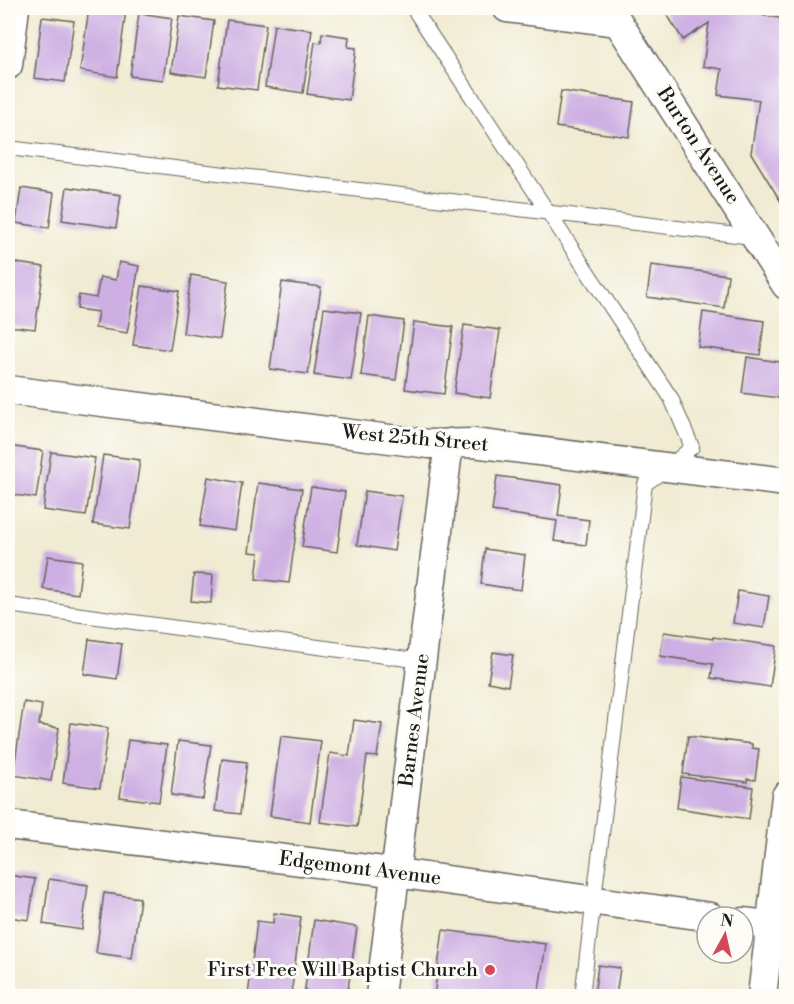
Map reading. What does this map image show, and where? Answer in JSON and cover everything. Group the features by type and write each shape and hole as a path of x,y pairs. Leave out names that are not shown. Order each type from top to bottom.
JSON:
{"street":[{"path":"8,65 15,8"},
{"path":"507,8 613,15"},
{"name":"Burton Avenue","path":"613,15 786,285"},
{"name":"West 25th Street","path":"8,390 429,444 473,443 786,482"},
{"name":"Barnes Avenue","path":"380,996 449,443"},
{"path":"762,996 766,925 786,796"},
{"name":"Edgemont Avenue","path":"8,825 395,873 695,915"}],"lane":[{"path":"413,8 671,398 692,447 645,484 582,996"},
{"path":"8,148 756,237"},
{"path":"8,605 422,661"}],"building":[{"path":"89,8 126,10 117,77 80,71"},
{"path":"663,8 765,8 764,16 786,19 786,210 751,153 759,100 718,95 722,69 703,66 709,23 683,40"},
{"path":"139,13 172,18 163,80 130,76"},
{"path":"179,16 214,21 206,77 171,72"},
{"path":"42,17 74,21 65,82 34,78"},
{"path":"227,20 266,25 257,90 218,85"},
{"path":"274,25 312,30 303,93 265,87"},
{"path":"322,33 349,37 348,47 356,48 349,100 307,94 315,42 321,43"},
{"path":"561,91 634,102 629,137 556,127"},
{"path":"67,187 121,195 116,228 62,220"},
{"path":"21,188 54,193 49,228 16,223"},
{"path":"10,262 44,267 35,329 8,326"},
{"path":"119,262 139,266 127,333 95,328 98,312 77,309 79,295 96,298 100,277 116,280"},
{"path":"651,265 728,275 724,308 647,297"},
{"path":"191,275 228,281 220,339 183,333"},
{"path":"282,282 321,287 308,374 270,369"},
{"path":"142,286 179,291 170,350 133,345"},
{"path":"324,308 361,313 351,380 314,375"},
{"path":"703,312 764,321 760,355 698,347"},
{"path":"369,316 404,321 396,380 361,375"},
{"path":"414,322 453,327 444,394 405,389"},
{"path":"464,325 500,330 490,398 454,393"},
{"path":"747,357 786,363 786,399 742,393"},
{"path":"8,446 43,451 36,498 8,494"},
{"path":"51,452 95,458 86,516 43,510"},
{"path":"103,455 140,460 130,529 93,524"},
{"path":"497,476 562,485 558,516 589,520 586,545 554,541 557,521 492,511"},
{"path":"208,477 242,483 235,531 200,526"},
{"path":"258,483 302,489 289,583 256,579 259,553 249,552"},
{"path":"311,487 345,492 337,552 302,547"},
{"path":"365,491 402,496 394,551 357,545"},
{"path":"485,549 525,555 521,590 481,584"},
{"path":"48,556 82,561 78,594 43,589"},
{"path":"194,574 213,575 211,603 191,601"},
{"path":"738,591 769,596 764,628 733,623"},
{"path":"664,632 776,646 770,687 711,678 713,664 660,656"},
{"path":"89,639 122,644 117,679 84,674"},
{"path":"493,652 513,655 508,686 488,682"},
{"path":"24,702 42,705 39,725 59,728 51,781 13,775"},
{"path":"354,720 382,724 377,757 367,756 357,827 320,822 330,753 349,756"},
{"path":"71,723 108,728 100,788 63,783"},
{"path":"281,736 321,741 310,822 270,816"},
{"path":"688,736 752,744 752,748 759,749 755,780 747,779 747,782 683,774"},
{"path":"128,740 167,745 159,802 120,797"},
{"path":"178,741 211,745 203,799 171,795"},
{"path":"222,759 247,762 240,814 215,811"},
{"path":"681,777 753,787 749,819 677,808"},
{"path":"8,875 35,879 29,920 8,917"},
{"path":"49,879 88,885 82,930 43,924"},
{"path":"104,893 140,898 132,958 96,953"},
{"path":"274,913 301,917 291,996 248,996 257,921 273,923"},
{"path":"314,920 357,927 347,996 304,996"},
{"name":"First Free Will Baptist Church","path":"443,930 546,944 538,996 434,996"},
{"path":"598,965 620,968 616,996 594,996"}],"place":[{"name":"First Free Will Baptist Church","path":"490,970"}]}
